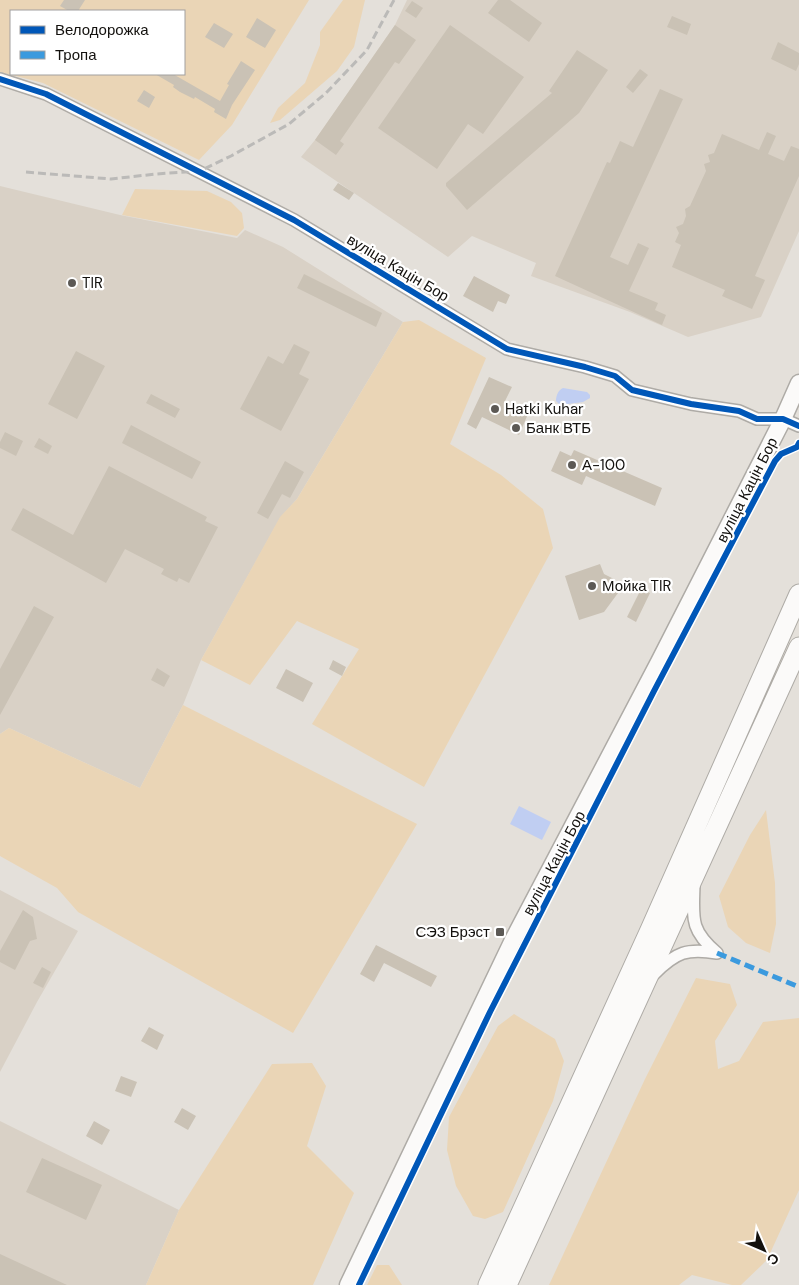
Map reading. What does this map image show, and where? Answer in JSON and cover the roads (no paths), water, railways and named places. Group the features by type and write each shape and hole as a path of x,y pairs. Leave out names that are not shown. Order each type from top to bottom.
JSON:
{"highway":[{"path":"488,1285 650,930 799,594"},
{"path":"507,1285 799,647"}],"main road":[{"name":"вуліца Кацін Бор","path":"348,1285 513,940 659,662 783,419 799,383"}],"street":[{"name":"вуліца Кацін Бор","path":"0,79 46,94 294,220 507,349 616,376 632,390 691,404 739,411 757,419 783,419 799,426"},
{"path":"644,984 665,963 677,955 699,950 717,953 704,942 698,932 694,917 695,874"}],"water":[{"path":"563,388 587,392 590,398 583,402 560,405 556,401 556,397"},
{"path":"519,806 551,822 542,840 510,824"}],"railway":[{"path":"26,172 111,179 200,171 289,124 326,93 367,50 394,0"}],"place":[{"name":"TIR","path":"72,283"},
{"name":"Hatki Kuhar","path":"495,409"},
{"name":"Банк ВТБ","path":"516,428"},
{"name":"А-100","path":"572,465"},
{"name":"Мойка TIR","path":"592,586"},
{"name":"СЭЗ Брэст","path":"500,932"}]}
